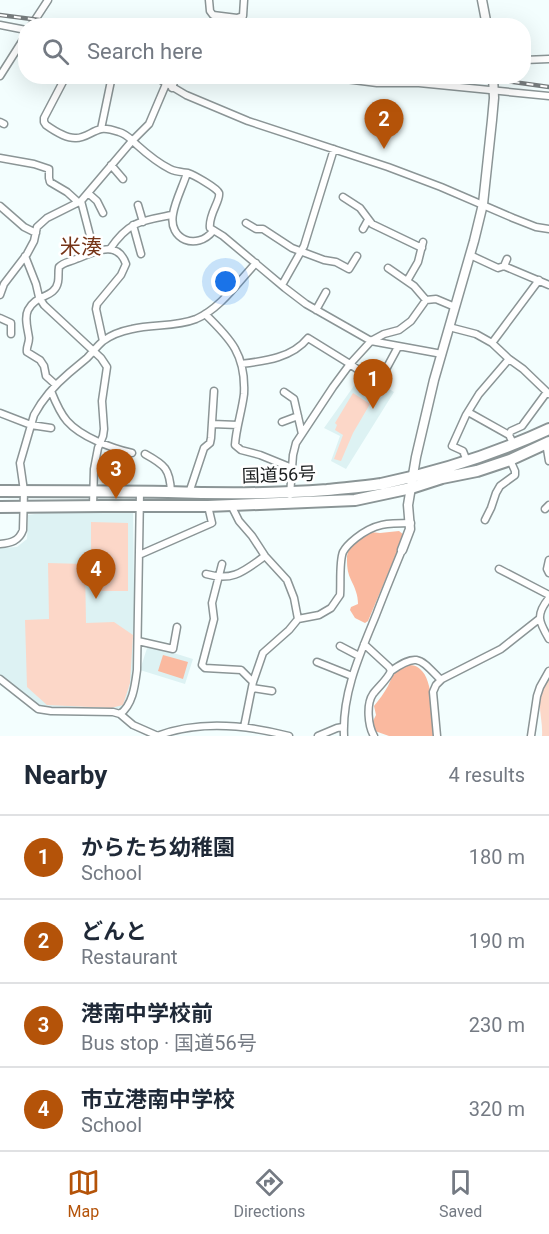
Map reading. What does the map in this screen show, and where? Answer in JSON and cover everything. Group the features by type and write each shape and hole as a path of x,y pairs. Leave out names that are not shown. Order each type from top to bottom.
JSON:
{"highway":[{"name":"国道56号","path":"0,507 208,506 290,498 380,484 467,462 512,440 549,429"},
{"name":"国道56号","path":"0,491 171,492 355,500 477,471 510,460 548,443"}],"street":[{"path":"36,18 48,0"},
{"path":"209,0 210,11 213,15 237,18 243,16 244,0"},
{"path":"482,0 485,18"},
{"path":"0,25 18,28"},
{"path":"0,76 18,48"},
{"path":"531,60 549,59"},
{"path":"62,84 44,118 46,125 74,138 104,128 123,132 156,160 178,172 187,173 208,184 219,193 210,218 210,228 316,310 371,341 442,354"},
{"path":"101,129 110,84"},
{"path":"166,84 186,95 248,121 430,183 513,218 549,230"},
{"path":"430,84 549,96"},
{"path":"344,736 343,727 352,676 410,529 408,505 416,457 483,204 494,84"},
{"path":"0,295 4,284 34,241 37,227 46,218 80,202 149,123 162,92 169,86"},
{"path":"282,285 301,251 334,149"},
{"path":"0,158 49,169 50,182 80,202 94,251"},
{"path":"111,165 123,179"},
{"path":"187,173 172,215 177,232 186,241 200,240 213,231"},
{"path":"88,193 97,201 103,213"},
{"path":"343,197 360,208 372,224 422,245 418,262 406,281"},
{"path":"138,205 142,222"},
{"path":"0,206 24,227 36,233"},
{"path":"110,249 123,232 133,225 172,215"},
{"path":"363,229 368,220"},
{"path":"246,223 256,229 263,229 292,248 336,262 348,269 357,256"},
{"path":"133,225 141,254"},
{"path":"56,385 46,376 40,360 27,352 26,347 29,340 27,312 39,297 50,294 55,289 59,267 94,251 110,249 121,255 126,264 121,275 97,304 103,342"},
{"path":"470,255 498,268 506,262 549,285"},
{"path":"25,256 39,297 57,318 101,358 107,367 102,391 104,429 94,469 93,506"},
{"path":"0,544 15,542 21,536 24,491 20,462 37,409 56,385 112,336 146,326 157,327 192,320 205,314 222,300 256,263"},
{"path":"388,268 414,286 426,300"},
{"path":"492,343 538,280"},
{"path":"316,310 326,292"},
{"path":"290,498 296,443 350,364 371,341 399,330 411,321 426,300 436,298 455,307"},
{"path":"205,314 234,345 241,364 244,394 235,445 237,448 292,468"},
{"path":"0,318 11,322 11,334"},
{"path":"449,327 476,334 492,343 548,393 522,426 512,432 512,440"},
{"path":"241,364 284,355 302,345 308,338 378,384 398,347"},
{"path":"467,462 463,451 452,446 478,394 509,359"},
{"path":"51,391 68,423 100,442 132,453"},
{"path":"189,493 204,447 210,443 214,391"},
{"path":"284,392 294,399 302,434"},
{"path":"468,412 512,440"},
{"path":"0,413 31,425 51,428"},
{"path":"282,422 298,416"},
{"path":"212,424 238,425"},
{"path":"548,443 549,461"},
{"path":"145,454 154,458 168,471 171,478 171,492"},
{"path":"485,520 496,493 515,475 510,460"},
{"path":"120,714 127,710 135,685 138,641 140,492"},
{"path":"231,505 238,521 287,580 294,598 298,619"},
{"path":"139,555 212,523 208,506"},
{"path":"244,727 263,653 298,619 318,615 337,602 340,595 342,554 349,544 370,528 390,523 411,523"},
{"path":"206,574 219,578 240,573 265,556"},
{"path":"549,560 547,569 549,573"},
{"path":"222,564 212,603 214,619 202,665 205,668 242,670 253,685 272,691"},
{"path":"499,569 549,596 539,620 549,639"},
{"path":"437,736 433,692 436,685 441,680 501,649 539,620"},
{"path":"138,641 173,649 177,627"},
{"path":"364,644 391,671"},
{"path":"340,646 359,656"},
{"path":"374,736 370,728 371,698 391,671 409,660 419,660 441,680"},
{"path":"317,662 352,676"},
{"path":"531,736 537,696 549,671"},
{"path":"0,680 38,709 113,712 120,714 133,725 158,736 167,732 193,728 244,727 289,736"},
{"path":"318,736 343,727"}],"shaded area":[{"path":"361,376 378,388 381,384 394,392 346,469 331,461 340,436 324,428"},
{"path":"353,393 370,404 353,433 341,461 334,459 343,435 335,430 337,425 335,423"},
{"path":"55,511 133,512 135,658 133,683 125,707 115,710 39,707 0,675 0,548 17,547 27,539 28,515"},
{"path":"91,522 128,523 128,591 91,591"},
{"path":"399,531 404,535 368,621 365,623 355,618 350,610 358,604 348,571 348,551 370,532"},
{"path":"48,563 85,564 86,623 114,622 133,635 130,683 123,705 111,708 47,705 27,687 25,620 49,619"},
{"path":"148,645 193,659 185,684 140,670"},
{"path":"163,655 188,662 183,679 158,671"},
{"path":"406,665 414,666 425,674 430,691 433,736 389,736 375,731 372,723 376,715 374,706 395,673"},
{"path":"549,677 549,736 542,736 540,697"}],"railway":[{"path":"0,15 23,18"},
{"path":"528,84 549,87"}],"place":[{"name":"どんと","path":"384,149"},
{"name":"からたち幼稚園","path":"373,409"},
{"name":"港南中学校前","path":"116,499"},
{"name":"市立港南中学校","path":"96,599"}],"district":[{"name":"米湊","path":"81,247"}]}
